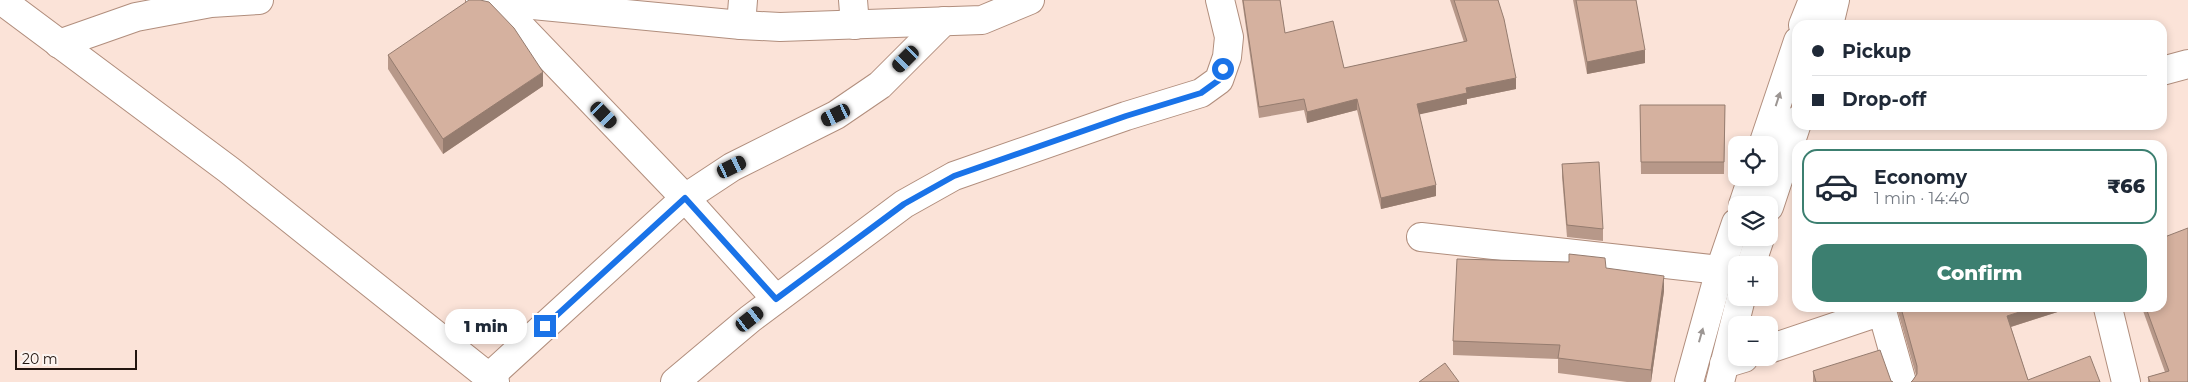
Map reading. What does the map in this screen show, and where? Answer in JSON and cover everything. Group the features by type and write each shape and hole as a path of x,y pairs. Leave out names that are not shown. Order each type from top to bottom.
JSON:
{"street":[{"path":"1,0 229,170 492,380 685,198 732,167 836,115 880,85 944,21"},
{"path":"60,44 136,17 211,3 260,0"},
{"path":"480,0 742,13 854,12 944,21 982,10 1030,0"},
{"path":"675,382 702,357 776,299 904,204 954,176 1126,116 1201,93 1219,80 1228,57 1228,37 1220,0"},
{"path":"1805,20 1813,0"},
{"path":"1830,20 1835,0"},
{"path":"496,1 685,198 776,299"},
{"path":"1766,136 1792,59"},
{"path":"2167,70 2188,64"},
{"path":"1773,196 1795,130"},
{"path":"1421,237 1720,270"},
{"path":"1689,382 1728,246"},
{"path":"1730,368 1740,306"},
{"path":"1778,346 1879,312"},
{"path":"1889,312 1902,382"},
{"path":"2109,312 2126,382"}],"building":[{"path":"469,0 489,2 514,28 543,72 443,139 388,55"},
{"path":"1243,0 1280,0 1285,33 1333,21 1344,68 1467,41 1454,0 1498,0 1504,19 1516,78 1466,88 1467,93 1417,104 1436,185 1381,198 1357,99 1307,112 1304,99 1259,107"},
{"path":"1576,0 1636,0 1645,50 1587,62"},
{"path":"1640,105 1725,105 1724,162 1641,162"},
{"path":"1599,162 1603,229 1567,225 1562,164"},
{"path":"2188,228 2188,382 2150,382 2148,377 2169,371 2147,312 2167,312 2167,236"},
{"path":"1569,254 1605,258 1606,268 1664,276 1651,370 1558,358 1560,345 1453,341 1457,259 1569,262"},
{"path":"1902,312 2020,312 2007,316 2028,380 2090,356 2100,382 1911,382 1917,374 1917,366"},
{"path":"1880,350 1893,382 1816,382 1813,371"},
{"path":"1445,363 1459,382 1419,382"}],"route":[{"path":"545,326 685,198 776,299 904,204 954,176 1126,116 1178,102 1201,93 1219,80 1223,69"}]}
